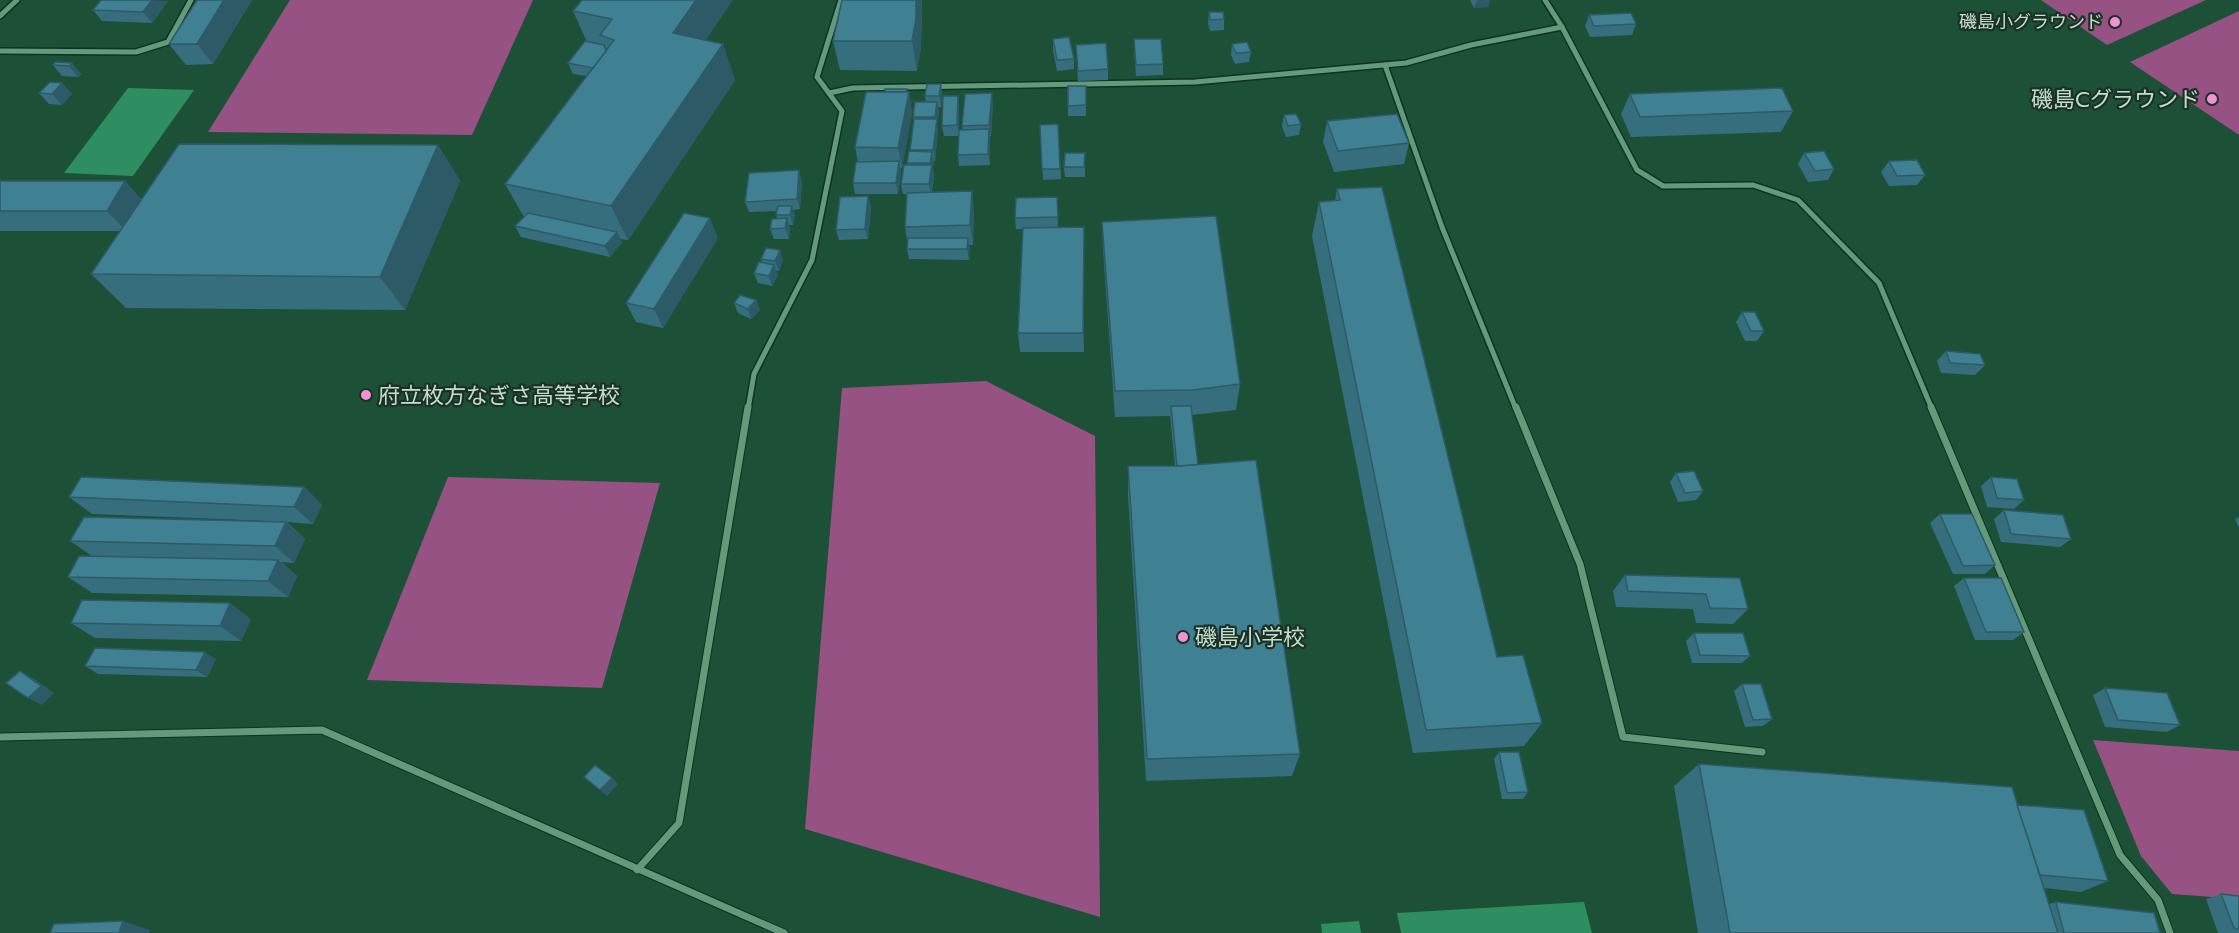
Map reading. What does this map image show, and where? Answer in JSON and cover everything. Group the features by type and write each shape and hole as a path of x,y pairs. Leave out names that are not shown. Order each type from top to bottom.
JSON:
{"street":[{"path":"0,16 17,0"},
{"path":"0,51 136,52 168,42 191,0"},
{"path":"637,870 679,823 754,375 812,260 842,111 817,77 841,0"},
{"path":"1545,0 1562,27 1637,170 1663,186 1753,185 1798,200 1879,283 2120,855 2158,900 2170,933"},
{"path":"829,93 853,88 1195,82 1385,65 1406,63 1471,45 1562,27"},
{"path":"1385,65 1442,226 1580,564 1623,737 1762,752"},
{"path":"0,737 322,730 784,933"}],"shaded area":[{"path":"290,0 533,0 472,135 208,132"},
{"name":"磯島小グラウンド","path":"2041,0 2206,0 2107,45"},
{"name":"磯島Cグラウンド","path":"2239,11 2239,135 2130,62"},
{"path":"128,88 194,90 133,176 64,173"},
{"path":"986,381 1095,436 1100,917 805,829 842,388"},
{"path":"448,477 660,483 602,688 367,680"},
{"path":"2093,740 2239,751 2239,899 2172,894 2141,856"},
{"path":"1584,902 1592,933 1401,933 1397,913"},
{"path":"1359,921 1361,933 1322,933 1321,924"}],"building":[{"path":"101,0 152,0 143,12 93,10"},
{"path":"197,0 224,0 197,44 169,44"},
{"path":"582,0 696,0 673,33 723,44 611,206 505,184 614,40 600,35 612,19 573,11"},
{"path":"842,0 916,0 912,41 833,41"},
{"path":"1209,12 1223,12 1224,19 1210,20"},
{"path":"1631,13 1636,24 1594,26 1589,15"},
{"path":"1069,37 1074,59 1057,60 1053,39"},
{"path":"1134,39 1161,39 1163,64 1136,65"},
{"path":"585,41 604,45 606,51 593,68 568,63"},
{"path":"1247,42 1251,52 1236,53 1232,44"},
{"path":"1106,43 1108,69 1078,71 1076,45"},
{"path":"55,62 72,63 69,66 53,65"},
{"path":"50,82 62,83 52,94 39,93"},
{"path":"927,84 941,84 939,96 925,96"},
{"path":"1068,86 1086,86 1086,105 1068,106"},
{"path":"1782,88 1793,111 1640,117 1630,94"},
{"path":"885,89 907,89 906,92 885,92"},
{"path":"866,92 909,92 898,148 855,147"},
{"path":"992,93 989,125 962,126 965,94"},
{"path":"943,96 958,96 957,125 942,126"},
{"path":"915,102 937,102 935,117 913,117"},
{"path":"1296,114 1301,124 1288,126 1284,115"},
{"path":"1397,114 1409,143 1338,151 1327,121"},
{"path":"914,119 937,119 933,150 910,150"},
{"path":"1058,124 1060,169 1042,169 1040,125"},
{"path":"989,129 988,154 958,155 959,130"},
{"path":"179,144 438,145 380,277 91,274"},
{"path":"909,151 932,152 930,163 907,163"},
{"path":"1824,151 1834,169 1815,171 1804,153"},
{"path":"1065,153 1085,153 1084,167 1064,167"},
{"path":"1917,160 1925,175 1897,176 1889,161"},
{"path":"899,161 896,183 853,183 856,162"},
{"path":"904,165 932,165 929,184 901,184"},
{"path":"799,170 797,199 745,202 749,173"},
{"path":"0,181 125,181 107,211 0,211"},
{"path":"1382,187 1497,657 1523,655 1542,723 1426,730 1319,202 1340,200 1337,189"},
{"path":"972,191 970,225 905,227 907,193"},
{"path":"868,196 865,229 836,230 840,197"},
{"path":"1057,197 1058,217 1015,218 1016,198"},
{"path":"778,206 792,206 790,215 776,215"},
{"path":"528,213 617,232 605,246 515,226"},
{"path":"684,213 710,218 654,309 626,303"},
{"path":"1216,216 1240,384 1193,390 1115,391 1102,222"},
{"path":"787,218 785,228 770,229 772,219"},
{"path":"1084,227 1083,333 1018,333 1023,228"},
{"path":"908,238 968,238 967,249 907,249"},
{"path":"766,248 780,250 775,261 761,259"},
{"path":"759,262 774,265 769,276 754,273"},
{"path":"740,295 756,300 748,309 734,303"},
{"path":"1742,312 1755,312 1764,331 1751,331"},
{"path":"1946,351 1980,354 1985,365 1950,363"},
{"path":"1171,406 1191,406 1198,465 1177,466"},
{"path":"1256,460 1300,754 1147,759 1128,466 1180,466"},
{"path":"1694,471 1703,491 1685,493 1676,473"},
{"path":"81,477 304,487 294,507 69,497"},
{"path":"1991,477 2017,479 2024,500 1997,498"},
{"path":"2004,510 2063,515 2071,539 2011,534"},
{"path":"1940,514 1972,514 1995,565 1963,566"},
{"path":"84,517 286,522 275,546 70,541"},
{"path":"79,556 278,560 268,581 68,577"},
{"path":"1625,575 1740,578 1748,609 1710,608 1706,594 1628,591"},
{"path":"1964,578 2001,578 2024,632 1986,632"},
{"path":"82,600 230,603 220,626 71,623"},
{"path":"1694,633 1743,633 1750,656 1700,655"},
{"path":"95,648 205,652 196,670 85,666"},
{"path":"20,671 41,686 28,698 6,683"},
{"path":"1742,684 1761,684 1772,719 1753,720"},
{"path":"2105,688 2167,693 2180,725 2118,720"},
{"path":"1499,752 1519,752 1528,792 1507,793"},
{"path":"1699,764 2012,787 2058,933 1730,933"},
{"path":"595,765 612,778 600,790 584,777"},
{"path":"2017,805 2084,810 2108,881 2040,875"},
{"path":"2221,894 2239,896 2239,929 2234,928"},
{"path":"2056,902 2154,913 2160,933 2064,933"},
{"path":"123,921 119,933 50,933 54,924"}],"place":[{"name":"磯島小グラウンド","path":"2115,22"},
{"name":"磯島Cグラウンド","path":"2212,99"},
{"name":"府立枚方なぎさ高等学校","path":"366,395"},
{"name":"磯島小学校","path":"1183,637"}]}
